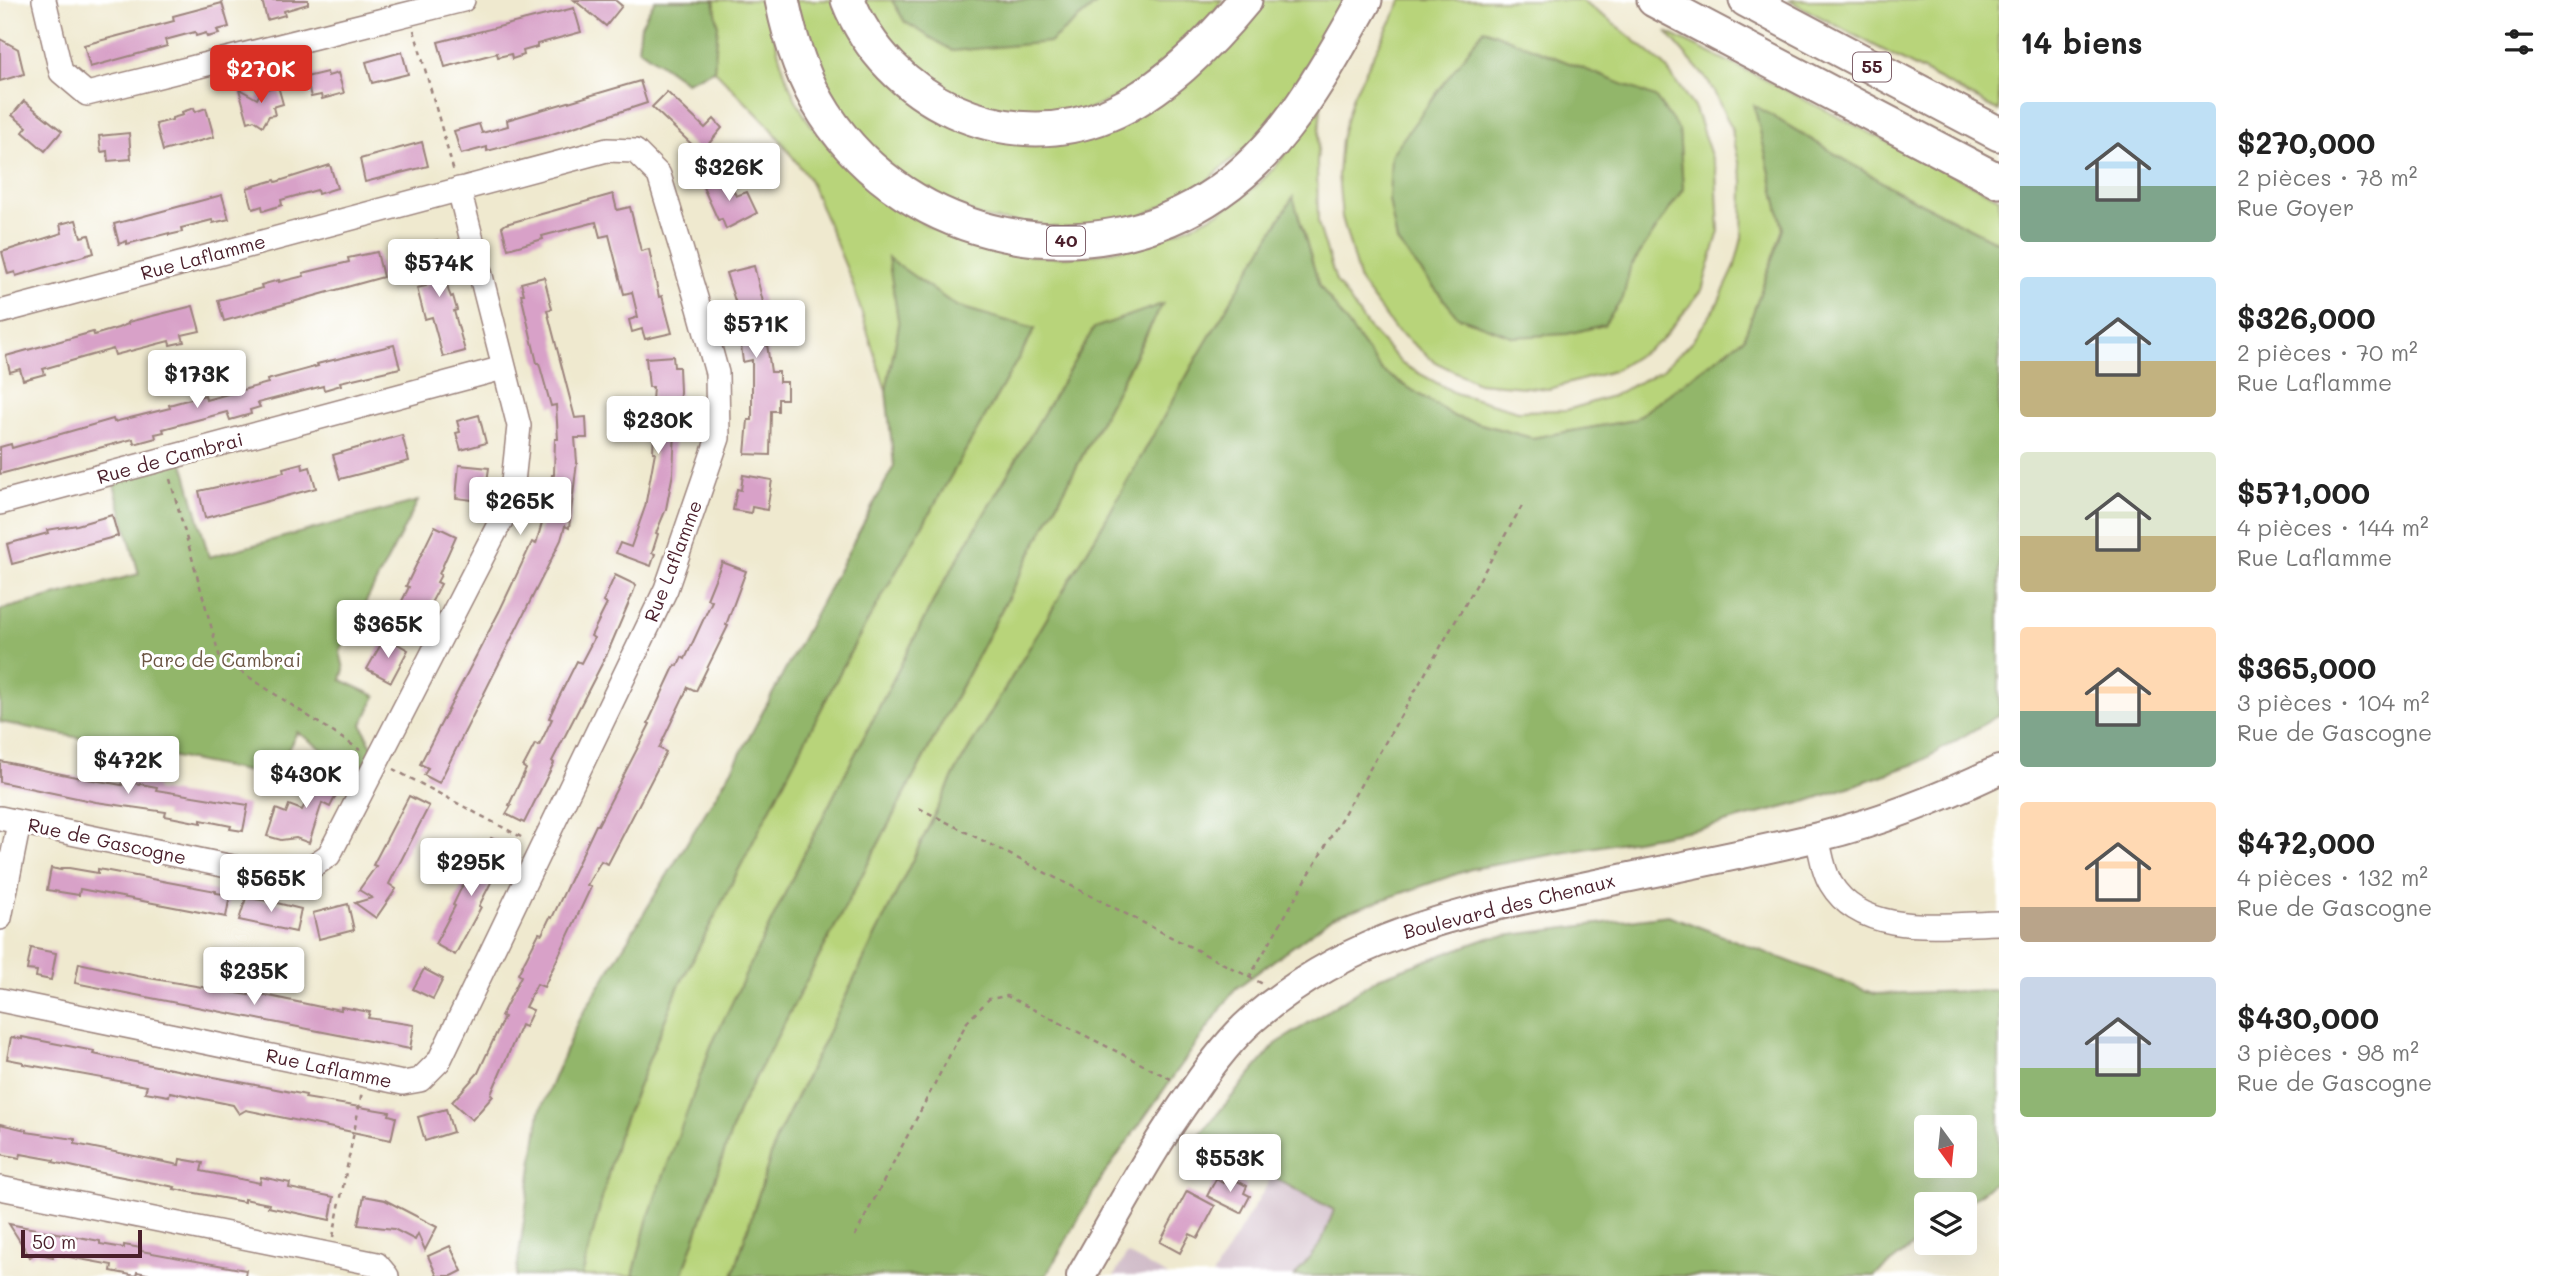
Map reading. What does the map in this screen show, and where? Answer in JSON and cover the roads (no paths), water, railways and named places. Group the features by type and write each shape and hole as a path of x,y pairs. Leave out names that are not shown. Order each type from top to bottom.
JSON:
{"highway":[{"name":"40","path":"782,0 797,55 813,92 841,134 872,168 915,200 966,225 1011,237 1052,241 1118,235 1160,222 1200,204 1235,179 1280,135 1298,111 1321,77 1365,0"},
{"path":"848,0 859,25 881,56 905,81 928,98 971,118 1014,128 1037,128 1062,127 1094,120 1133,102 1184,64 1213,37 1245,0"},
{"path":"1654,0 1999,181"},
{"name":"55","path":"1746,0 1999,134"}],"main road":[{"name":"Boulevard des Chenaux","path":"1081,1276 1169,1124 1213,1062 1252,1020 1309,977 1357,950 1419,925 1524,899 1817,837 1903,811 1999,770"}],"street":[{"path":"44,0 61,72 87,94 408,6 463,0"},
{"name":"Rue Laflamme","path":"0,312 607,150 635,151 659,175 717,373 718,438 666,589 439,1061 420,1080 403,1083 0,1000"},
{"name":"Rue de Gascogne","path":"9,821 280,877 307,870 329,855 511,501 519,426 459,189"},
{"name":"Rue de Cambrai","path":"0,503 503,368"},
{"path":"0,918 9,821"},
{"path":"1817,837 1833,887 1870,917 1898,923 1999,923"},
{"path":"0,1188 377,1265 387,1276"}],"park label":[{"name":"Parc de Cambrai","path":"221,660"}]}
